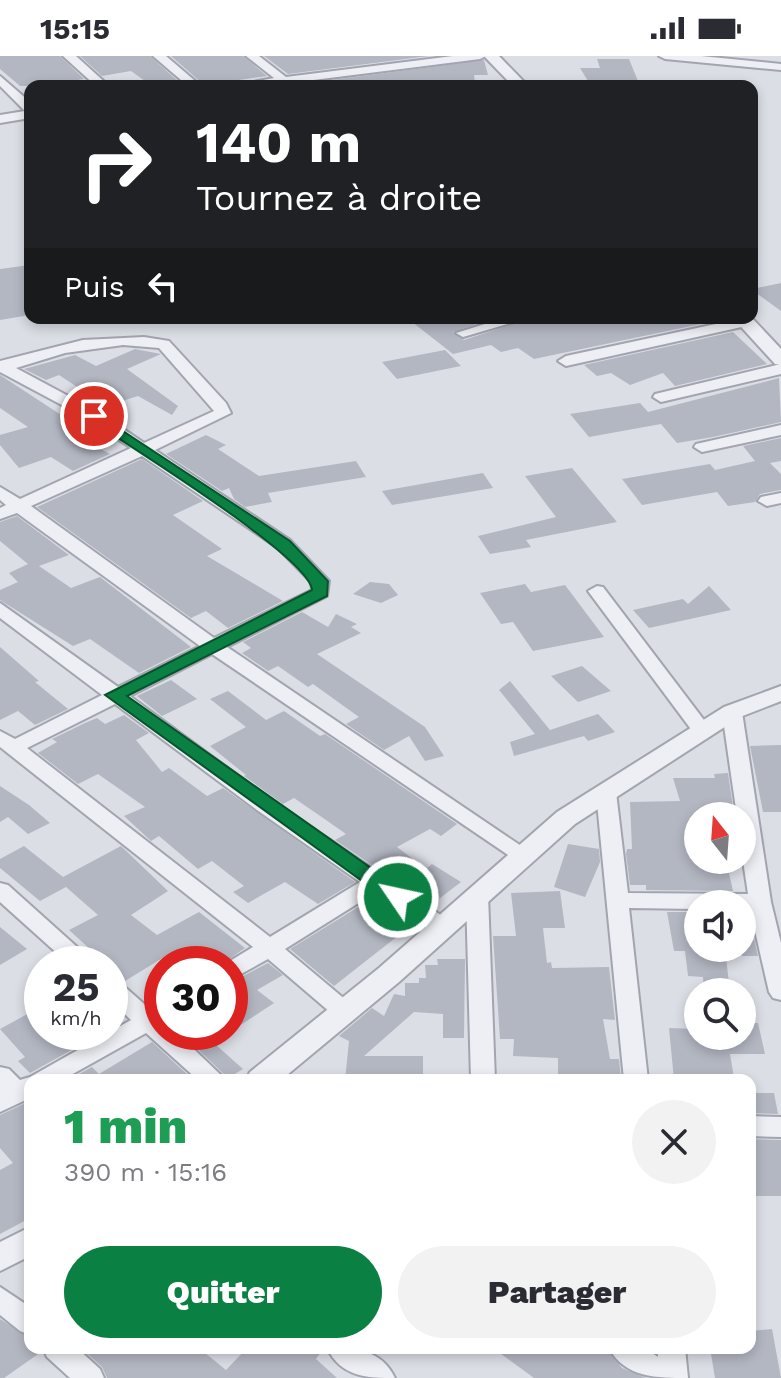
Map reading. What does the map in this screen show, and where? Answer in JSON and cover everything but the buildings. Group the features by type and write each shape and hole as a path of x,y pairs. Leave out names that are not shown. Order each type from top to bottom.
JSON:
{"street":[{"path":"69,56 96,80"},
{"path":"159,56 188,80"},
{"path":"252,56 282,79"},
{"path":"343,56 360,69"},
{"path":"276,80 480,56"},
{"path":"491,56 515,80"},
{"path":"665,56 781,67"},
{"path":"0,79 24,105"},
{"path":"0,119 24,113"},
{"path":"463,333 498,324"},
{"path":"566,361 727,324"},
{"path":"748,324 781,360"},
{"path":"0,514 223,413 164,344 132,340 77,346 2,367"},
{"path":"2,367 94,416 145,450 284,544 320,581 321,592 308,601 114,695 6,742 271,949 345,1012"},
{"path":"661,397 781,369"},
{"path":"702,447 781,430"},
{"path":"0,492 214,647 522,854"},
{"path":"597,591 703,732"},
{"path":"0,609 114,695 440,926"},
{"path":"268,1074 345,1012 566,818 732,712 781,693"},
{"path":"732,712 760,902 781,992"},
{"path":"606,792 635,1074"},
{"path":"248,962 376,882"},
{"path":"0,890 64,946"},
{"path":"477,895 483,1074"},
{"path":"615,900 760,902"},
{"path":"52,1074 144,1024"},
{"path":"186,1050 208,1074"},
{"path":"756,1126 781,1127"},
{"path":"0,1258 24,1244"},
{"path":"0,1299 24,1318"},
{"path":"64,1354 90,1378"},
{"path":"349,1354 381,1378"},
{"path":"631,1354 664,1378"},
{"path":"672,1354 674,1378"}],"route":[{"path":"94,416 284,544 320,581 321,592 114,695 264,805 398,897"}]}
